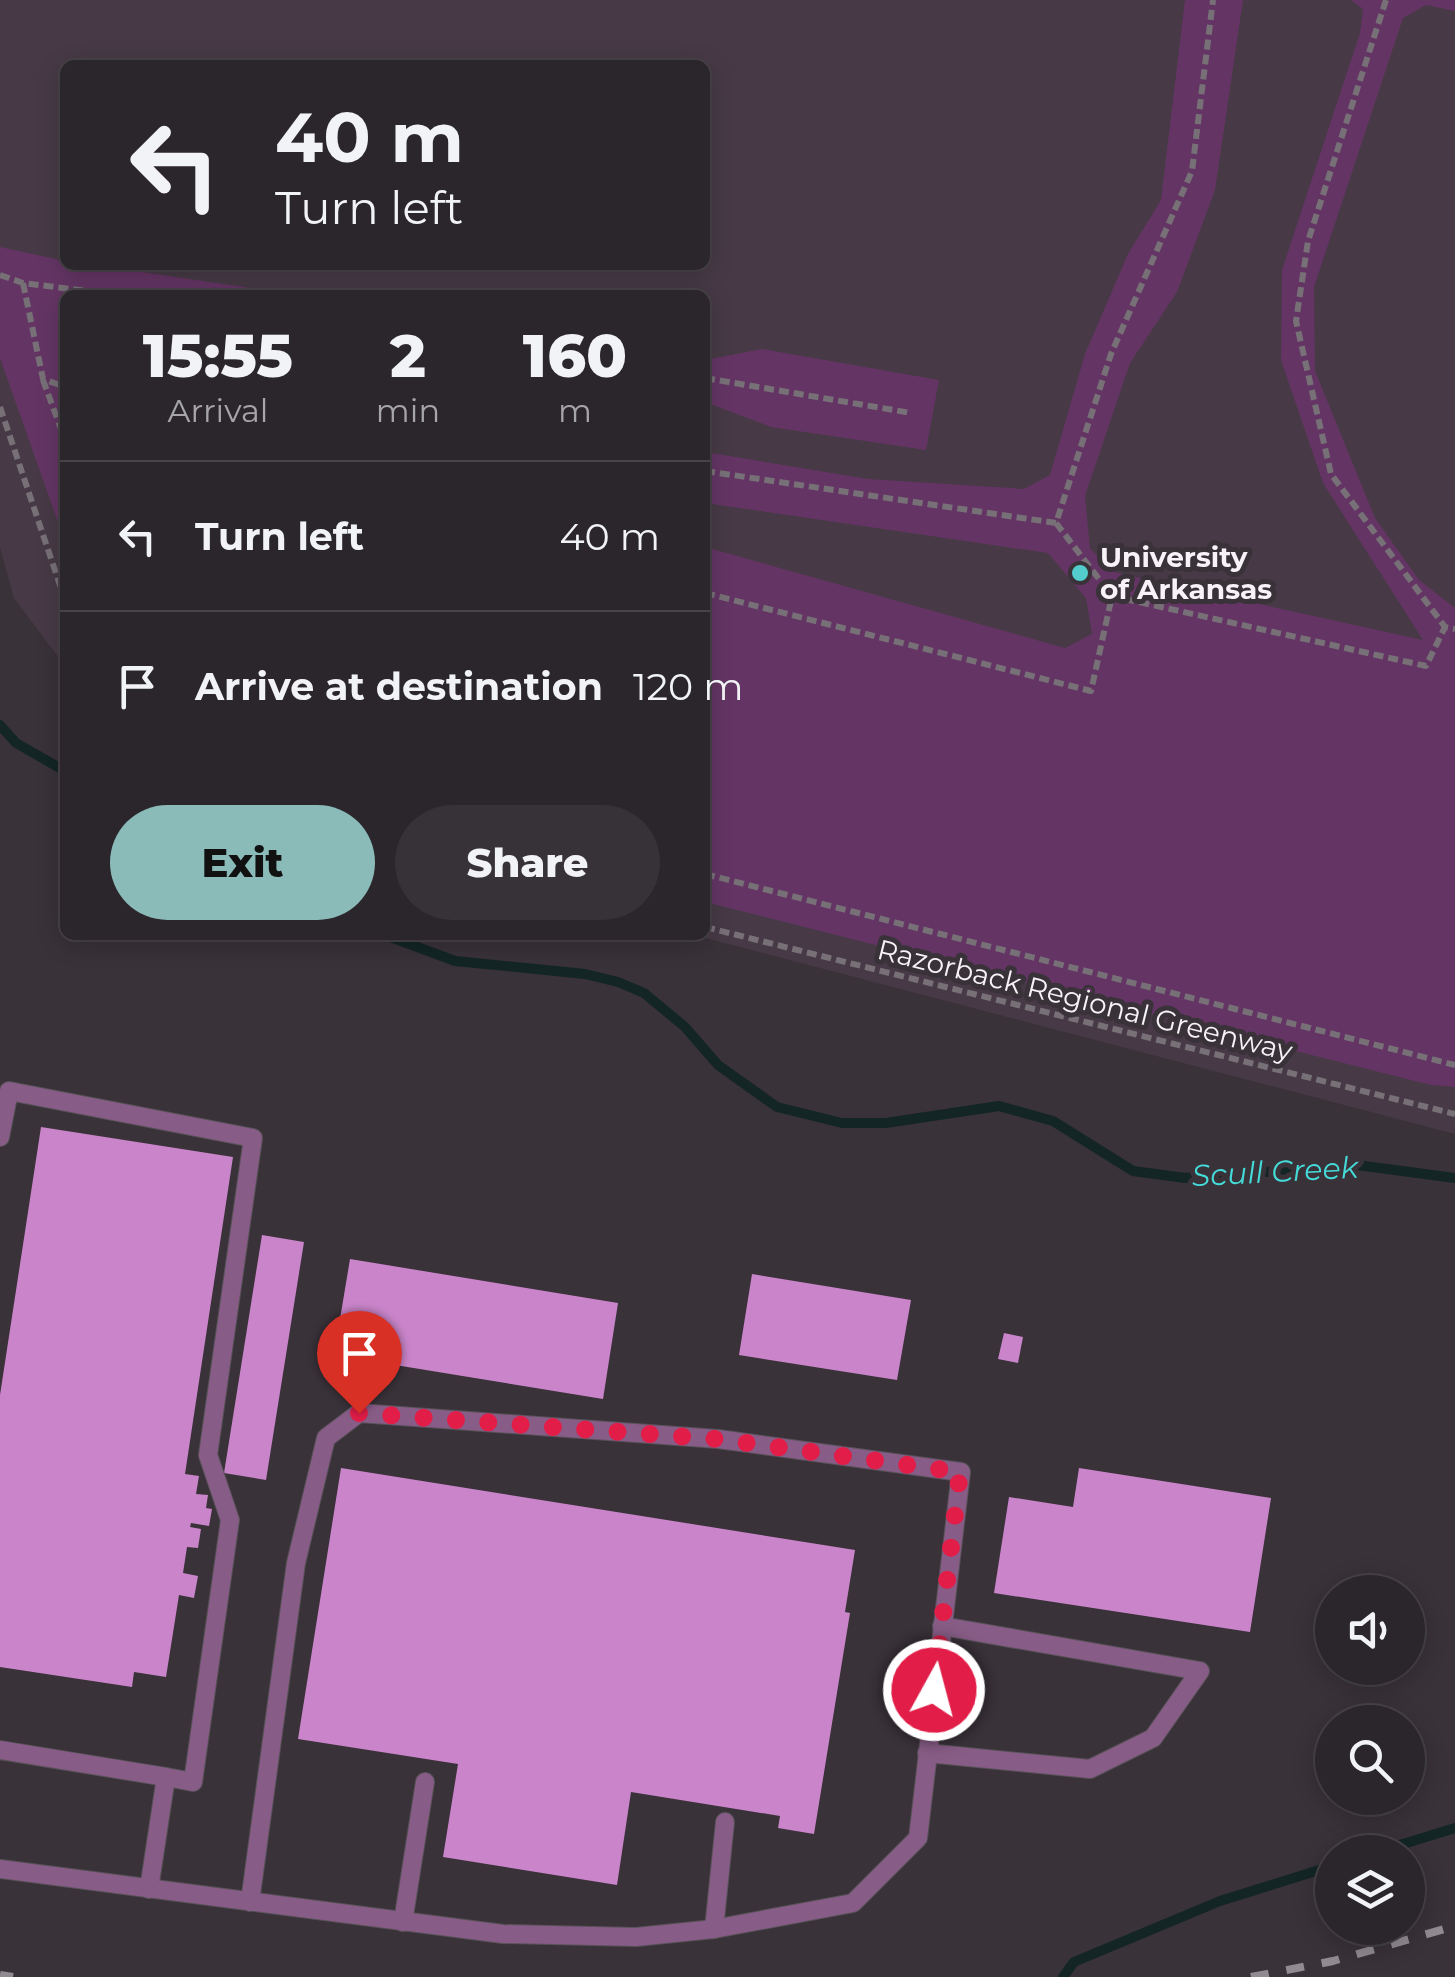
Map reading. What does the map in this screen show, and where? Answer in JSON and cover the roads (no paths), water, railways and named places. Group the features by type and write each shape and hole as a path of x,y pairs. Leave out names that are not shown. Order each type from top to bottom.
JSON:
{"lane":[{"path":"0,1137 8,1091 253,1138 208,1455 230,1520 193,1782 0,1750"},
{"path":"0,1870 403,1922 503,1934 636,1938 714,1929 853,1903 918,1838 960,1472 718,1439 359,1413 326,1438 296,1563 250,1902"},
{"path":"928,1753 1090,1769 1153,1738 1200,1670 942,1626"},
{"path":"149,1889 166,1778"},
{"path":"403,1922 424,1782"},
{"path":"714,1929 725,1822"}],"waterway":[{"name":"Scull Creek","path":"0,725 16,743 60,768"},
{"name":"Scull Creek","path":"398,940 455,961 585,974 618,982 644,993 685,1027 718,1065 777,1107 842,1123 886,1123 999,1106 1053,1121 1133,1171 1185,1178 1357,1165 1455,1178"},
{"path":"1425,1837 1455,1828"},
{"path":"1063,1977 1074,1962 1220,1901 1315,1871"}],"railway":[{"path":"1251,1977 1333,1961 1455,1926"},
{"path":"0,1975 13,1977"}],"place":[{"name":"University of Arkansas","path":"1080,573"}]}
